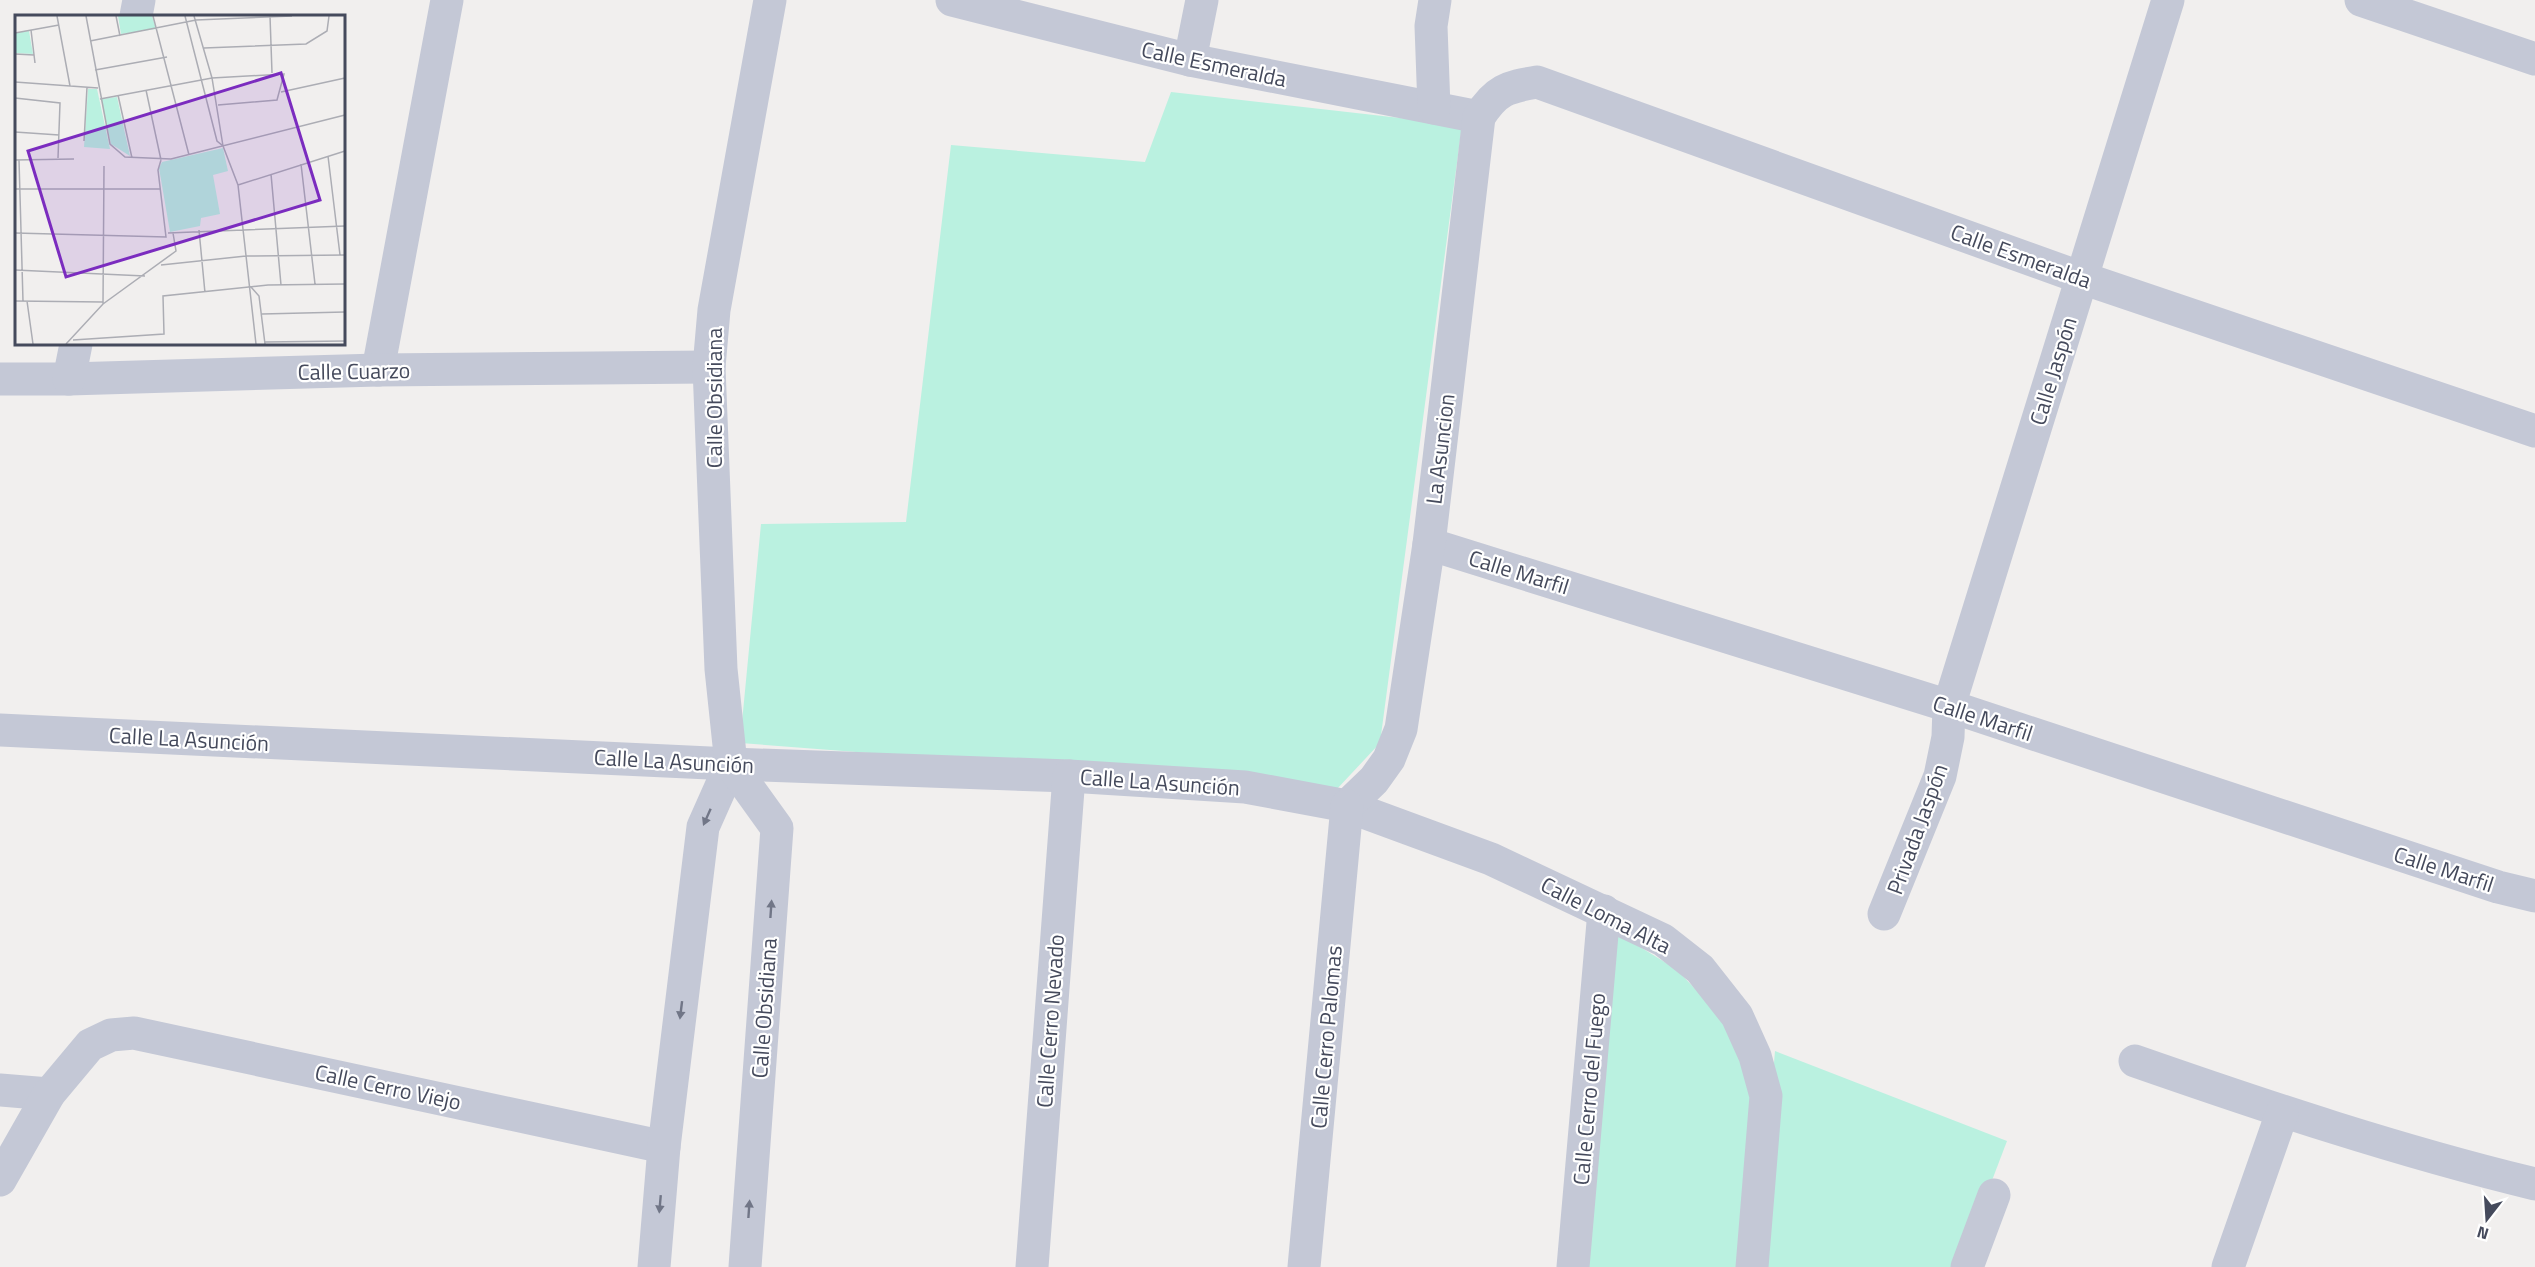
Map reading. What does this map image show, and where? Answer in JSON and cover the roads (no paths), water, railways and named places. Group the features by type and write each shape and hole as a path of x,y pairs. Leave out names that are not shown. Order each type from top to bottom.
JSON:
{"street":[{"path":"136,15 139,0"},
{"path":"378,370 447,0"},
{"name":"Calle Obsidiana","path":"745,1267 777,828 731,764 721,669 709,367 714,310 770,0"},
{"name":"Calle Esmeralda","path":"952,0 1190,60 1479,117 1491,99 1509,86 1537,82 2082,278 2535,431"},
{"path":"1190,60 1202,0"},
{"path":"1434,108 1431,26 1435,0"},
{"name":"Calle Jaspón","path":"1948,706 2168,0"},
{"path":"2361,0 2535,59"},
{"name":"La Asuncion","path":"1347,807 1374,780 1389,759 1401,729 1429,544 1479,117"},
{"path":"69,379 76,345"},
{"name":"Calle Cuarzo","path":"0,379 378,370 709,367"},
{"name":"Calle Marfil","path":"1429,544 1948,706 2498,887 2535,896"},
{"name":"Privada Jaspón","path":"1884,914 1940,776 1948,737 1948,706"},
{"name":"Calle La Asunción","path":"0,730 731,764 1069,776 1245,787 1347,807"},
{"name":"Calle Obsidiana","path":"654,1267 664,1147 703,827 731,764"},
{"name":"Calle Cerro Nevado","path":"1032,1267 1069,776"},
{"name":"Calle Loma Alta","path":"1347,807 1491,859 1663,940 1700,969 1737,1016 1755,1056 1766,1096 1752,1267"},
{"name":"Calle Cerro Palomas","path":"1304,1267 1347,807"},
{"name":"Calle Cerro del Fuego","path":"1573,1267 1604,911"},
{"name":"Calle Cerro Viejo","path":"49,1094 90,1045 111,1035 134,1033 664,1147"},
{"path":"2135,1060 2282,1113 2465,1167 2535,1184"},
{"path":"0,1090 49,1094 0,1180"},
{"path":"2228,1267 2282,1113"},
{"path":"1967,1267 1994,1195"}]}
